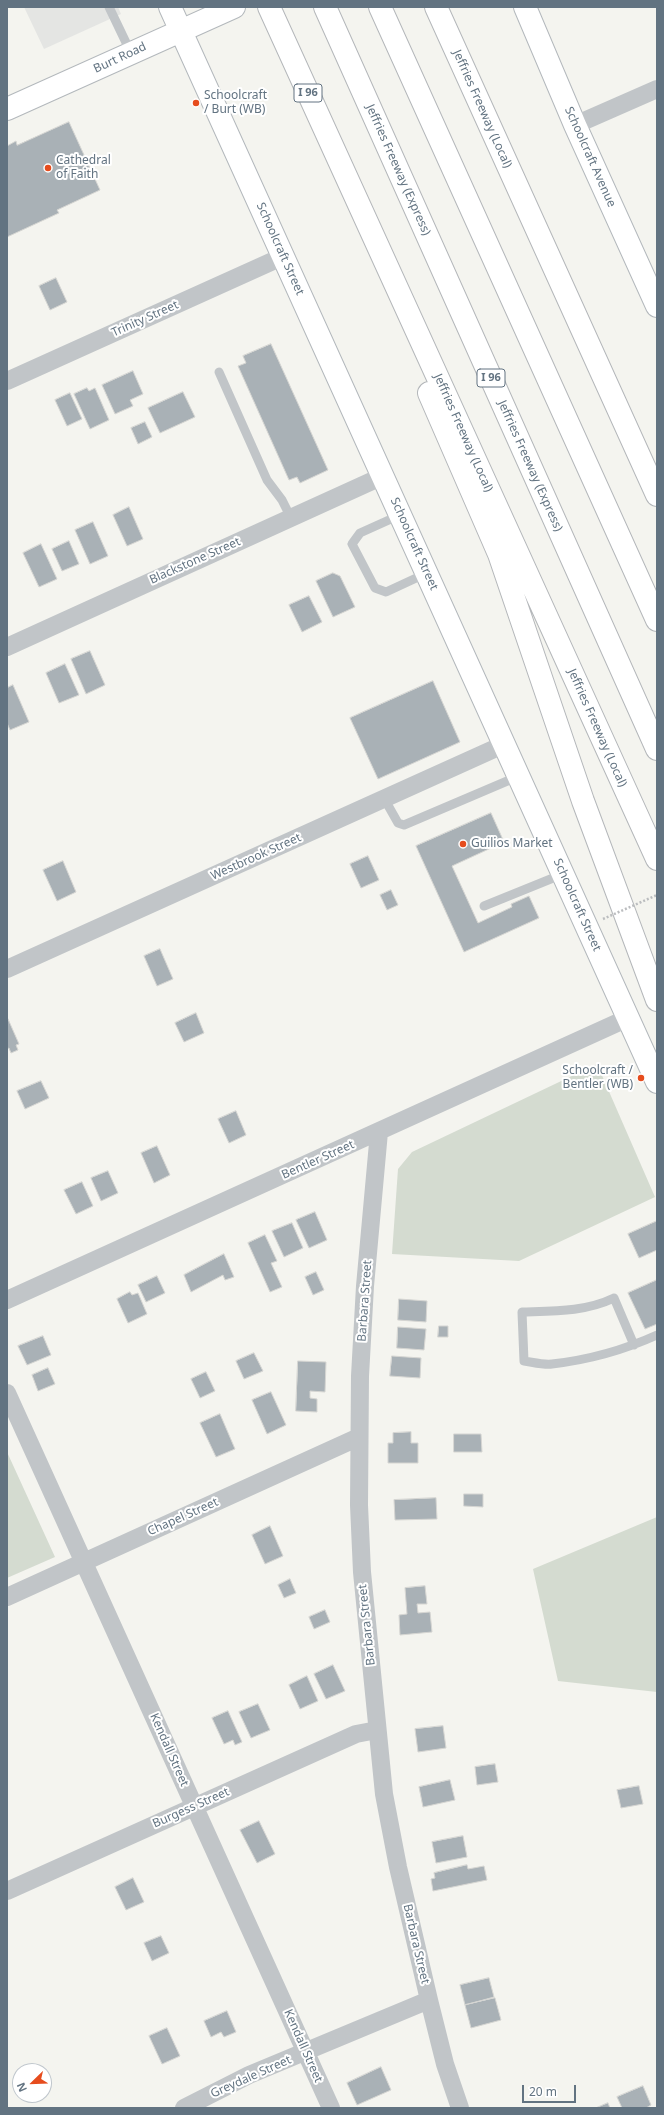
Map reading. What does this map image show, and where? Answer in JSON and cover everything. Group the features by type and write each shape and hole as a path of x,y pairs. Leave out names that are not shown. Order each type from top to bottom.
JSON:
{"main road":[{"name":"Schoolcraft Street","path":"170,7 657,1082"},
{"name":"Jeffries Freeway (Local)","path":"269,7 657,859"},
{"name":"Jeffries Freeway (Express)","path":"325,7 657,749"},
{"path":"380,7 657,620"},
{"name":"Jeffries Freeway (Local)","path":"436,7 657,495"},
{"name":"Schoolcraft Avenue","path":"526,7 575,125 657,306"},
{"name":"Burt Road","path":"7,109 233,8"},
{"path":"348,179 369,257 499,554 583,801 657,1000"},
{"path":"640,458 657,488"}],"street":[{"path":"575,125 657,88"},
{"name":"Trinity Street","path":"7,381 284,256"},
{"name":"Blackstone Street","path":"7,646 383,476"},
{"name":"Westbrook Street","path":"7,969 384,800 505,744"},
{"name":"Bentler Street","path":"7,1300 628,1018"},
{"name":"Barbara Street","path":"379,1132 365,1286 360,1376 359,1505 362,1572 377,1730 389,1816 429,2000 446,2064 460,2108"},
{"name":"Kendall Street","path":"7,1393 331,2108"},
{"name":"Chapel Street","path":"7,1597 360,1437"},
{"name":"Burgess Street","path":"7,1891 356,1734 377,1730"},
{"name":"Greydale Street","path":"184,2108 249,2075 429,2000"}],"lane":[{"path":"109,7 130,53"},
{"path":"219,372 267,480 282,500 291,518"},
{"path":"400,514 360,533 352,544 375,588 386,592 427,573"},
{"path":"384,800 398,823 404,825 519,776"},
{"path":"484,906 563,874"},
{"path":"634,1345 614,1298 601,1304 561,1311 522,1312 524,1361 550,1364 588,1357 634,1345 657,1335"}],"path":[{"path":"603,920 657,895"}],"shaded area":[{"path":"24,7 118,7 121,14 44,49"},
{"path":"597,1064 655,1197 519,1261 392,1254 398,1169 412,1152"},
{"path":"7,1452 55,1557 7,1578"},
{"path":"657,1517 657,1692 558,1681 533,1569"}],"building":[{"name":"Cathedral of Faith","path":"69,122 100,190 57,210 59,213 7,237 7,146 16,141 17,145"},
{"path":"56,278 67,302 50,310 39,286"},
{"path":"271,344 328,470 300,483 297,477 289,480 238,366 246,363 243,356"},
{"path":"133,371 143,394 130,400 133,406 115,414 102,385"},
{"path":"87,388 89,391 95,388 109,420 90,429 74,394"},
{"path":"183,392 195,417 160,433 148,408"},
{"path":"70,393 82,419 67,426 55,400"},
{"path":"145,422 152,437 138,444 131,428"},
{"path":"129,507 143,539 127,546 113,515"},
{"path":"93,522 108,556 90,564 75,530"},
{"path":"69,541 79,564 62,571 52,549"},
{"path":"41,544 57,579 39,587 23,553"},
{"path":"333,573 340,576 355,607 333,617 316,581"},
{"path":"309,596 322,622 302,632 289,605"},
{"path":"90,651 105,685 86,694 71,659"},
{"path":"65,664 79,695 59,703 46,673"},
{"path":"433,681 460,742 378,779 350,718"},
{"path":"13,685 29,722 10,730 7,723 7,688"},
{"path":"491,813 504,842 452,866 478,923 512,907 511,904 529,896 539,918 464,952 416,846"},
{"path":"368,856 379,880 361,888 350,864"},
{"path":"63,861 76,892 57,901 43,870"},
{"path":"391,890 398,905 387,910 380,895"},
{"path":"160,949 173,979 157,986 144,956"},
{"path":"196,1013 204,1033 184,1042 175,1023"},
{"path":"8,1019 19,1044 16,1045 18,1050 11,1053 9,1048 7,1049"},
{"path":"41,1081 49,1098 25,1109 17,1091"},
{"path":"236,1111 246,1135 229,1143 218,1119"},
{"path":"157,1146 170,1175 154,1183 141,1153"},
{"path":"108,1171 118,1193 101,1201 91,1178"},
{"path":"82,1182 93,1206 76,1214 64,1190"},
{"path":"315,1212 327,1240 309,1248 296,1220"},
{"path":"657,1221 657,1250 639,1258 628,1234"},
{"path":"292,1223 303,1248 284,1257 272,1231"},
{"path":"265,1235 277,1261 271,1263 282,1287 270,1292 248,1243"},
{"path":"224,1254 234,1277 225,1280 223,1275 191,1292 184,1275"},
{"path":"316,1272 324,1290 313,1295 305,1277"},
{"path":"157,1276 165,1293 146,1302 138,1285"},
{"path":"657,1280 657,1324 645,1329 628,1293"},
{"path":"130,1292 132,1295 138,1293 147,1314 128,1323 117,1299"},
{"path":"399,1299 427,1301 426,1322 398,1320"},
{"path":"439,1326 448,1326 448,1337 438,1337"},
{"path":"398,1327 426,1329 424,1350 397,1348"},
{"path":"43,1336 51,1355 27,1365 18,1346"},
{"path":"254,1353 263,1371 244,1379 236,1361"},
{"path":"392,1356 421,1358 420,1378 390,1376"},
{"path":"298,1361 326,1362 325,1392 310,1391 310,1398 317,1399 317,1412 296,1411"},
{"path":"48,1368 55,1384 38,1391 32,1375"},
{"path":"206,1372 215,1391 200,1398 191,1379"},
{"path":"271,1392 286,1425 267,1434 252,1400"},
{"path":"220,1414 235,1449 216,1457 200,1423"},
{"path":"411,1432 411,1443 418,1443 418,1463 388,1463 388,1443 393,1443 393,1433"},
{"path":"454,1434 481,1434 482,1452 454,1452"},
{"path":"464,1494 483,1494 483,1507 464,1506"},
{"path":"436,1498 437,1519 395,1520 394,1500"},
{"path":"270,1526 283,1556 265,1564 252,1535"},
{"path":"290,1579 296,1593 284,1598 278,1585"},
{"path":"425,1586 427,1604 417,1604 418,1613 430,1612 432,1632 400,1635 399,1615 407,1614 405,1588"},
{"path":"325,1610 330,1622 314,1629 309,1617"},
{"path":"333,1665 345,1691 326,1699 314,1674"},
{"path":"307,1676 318,1701 300,1709 289,1685"},
{"path":"258,1704 270,1730 251,1738 239,1712"},
{"path":"228,1711 242,1742 235,1745 233,1740 224,1744 212,1718"},
{"path":"443,1726 446,1748 418,1752 415,1729"},
{"path":"495,1764 498,1782 477,1785 475,1767"},
{"path":"450,1780 455,1800 423,1807 419,1787"},
{"path":"639,1786 643,1804 621,1808 617,1790"},
{"path":"259,1821 275,1854 257,1863 240,1830"},
{"path":"463,1836 467,1857 436,1863 432,1842"},
{"path":"467,1865 468,1869 484,1866 487,1880 433,1891 431,1879 435,1878 434,1873"},
{"path":"133,1878 144,1902 126,1910 115,1887"},
{"path":"161,1936 169,1953 152,1961 144,1943"},
{"path":"489,1978 494,1997 465,2005 460,1985"},
{"path":"495,1998 501,2020 471,2028 465,2005"},
{"path":"227,2011 236,2032 224,2037 221,2032 211,2037 204,2021"},
{"path":"167,2028 180,2056 162,2064 149,2036"},
{"path":"381,2067 391,2090 357,2105 347,2083"},
{"path":"643,2086 651,2105 646,2108 622,2108 617,2097"},
{"path":"608,2103 610,2108 596,2108"}],"place":[{"name":"Schoolcraft / Burt (WB)","path":"196,103"},
{"name":"Cathedral of Faith","path":"48,168"},
{"name":"Guilios Market","path":"463,844"},
{"name":"Schoolcraft / Bentler (WB)","path":"641,1078"}]}
